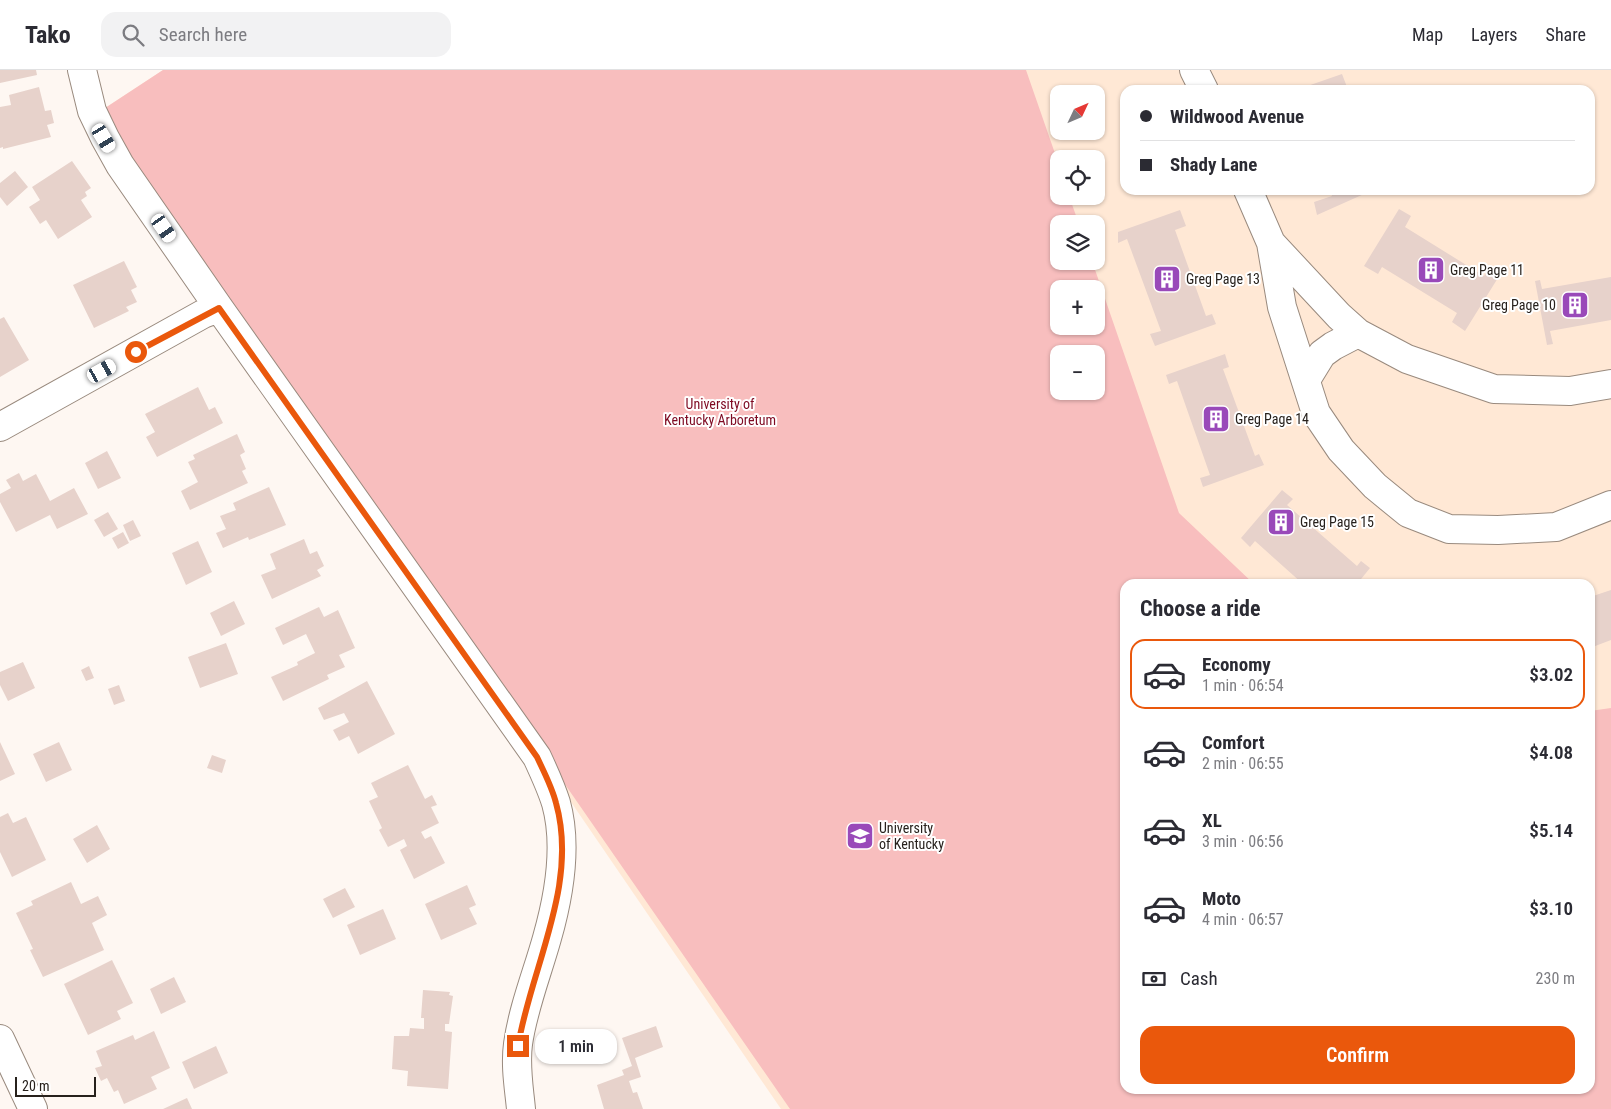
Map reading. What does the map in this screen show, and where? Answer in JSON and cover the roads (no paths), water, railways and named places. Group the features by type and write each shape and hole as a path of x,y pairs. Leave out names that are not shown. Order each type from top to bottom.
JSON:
{"street":[{"path":"82,70 92,110 104,138 219,308 531,749 548,780 556,804 560,827 561,860 558,890 523,1018 518,1046 517,1068 521,1109"},
{"path":"1250,195 1271,243 1282,307 1316,413 1341,450 1376,486 1408,513 1449,529 1498,530 1556,527 1611,506"},
{"path":"1271,243 1333,310 1358,333 1407,359 1494,389 1570,391 1611,384"},
{"path":"0,427 203,314 219,308"},
{"path":"1306,380 1322,354 1358,333"},
{"path":"0,1039 33,1109"}],"place":[{"name":"Greg Page 11","path":"1431,270"},
{"name":"Greg Page 13","path":"1167,279"},
{"name":"Greg Page 10","path":"1575,305"},
{"name":"Greg Page 14","path":"1216,419"},
{"name":"Greg Page 15","path":"1281,522"},
{"name":"University of Kentucky","path":"860,836"}],"park label":[{"name":"University of Kentucky Arboretum","path":"720,412"}]}
